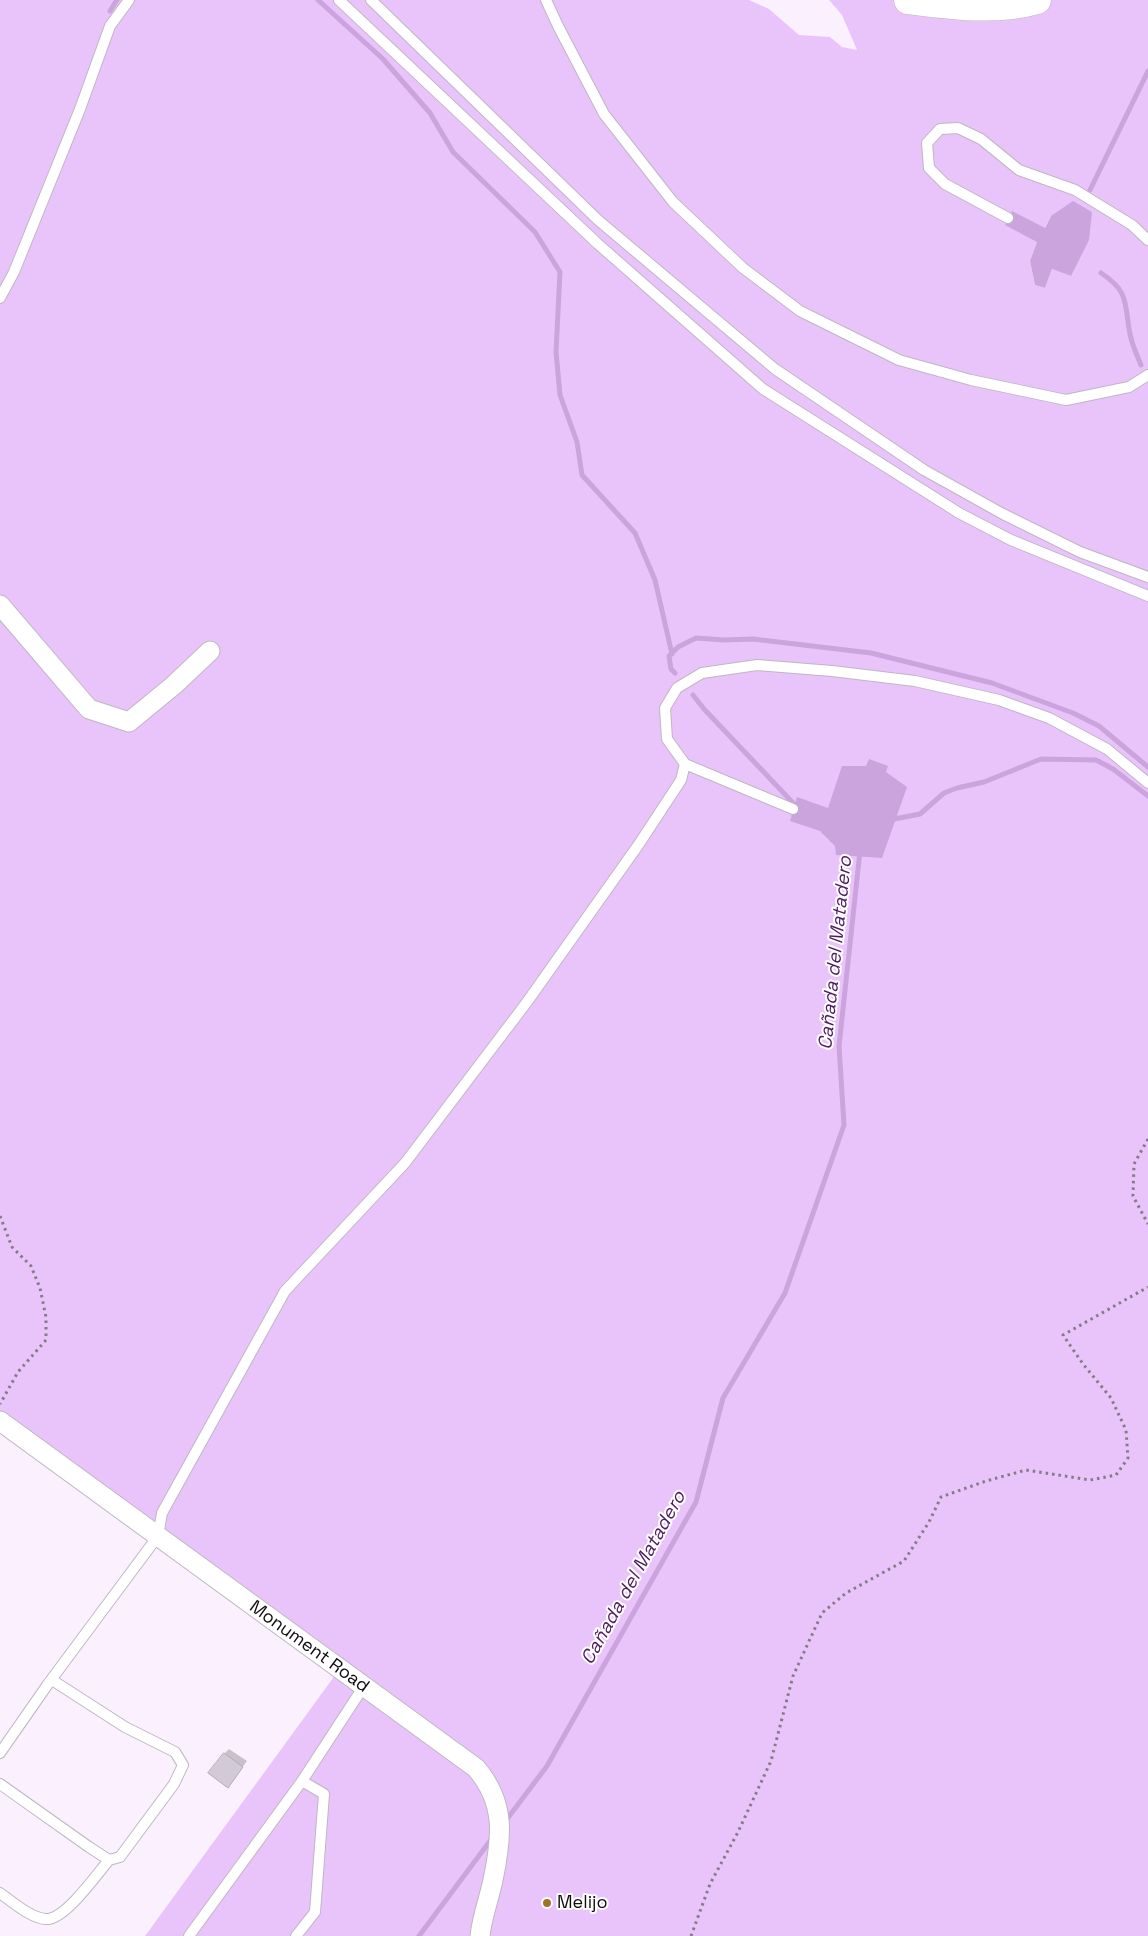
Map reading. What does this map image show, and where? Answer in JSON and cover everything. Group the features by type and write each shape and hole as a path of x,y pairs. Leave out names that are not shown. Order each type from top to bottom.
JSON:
{"highway":[{"path":"908,0 990,6 1037,0"}],"street":[{"path":"0,605 89,709 129,722 174,686 210,651"},
{"name":"Monument Road","path":"1,1423 476,1768 488,1782 499,1809 499,1836 493,1880 482,1920 480,1936"}],"lane":[{"path":"0,298 14,272 29,236 80,109 110,26 129,0"},
{"path":"339,0 598,244 764,389 959,513 1011,540 1148,596"},
{"path":"372,0 598,220 775,369 924,470 1002,514 1080,552 1148,577"},
{"path":"546,0 604,114 673,202 743,268 800,311 899,360 971,380 1066,400 1129,388 1148,375"},
{"path":"1008,218 945,184 929,168 927,143 940,129 958,128 980,139 1019,170 1075,190 1132,225 1148,240"},
{"path":"793,809 685,764 667,739 665,708 677,688 702,673 757,664 915,681 999,700 1049,718 1107,749 1148,783"},
{"path":"0,1753 158,1536 162,1513 284,1291 417,1148 527,1002 639,844 681,780 685,764"},
{"path":"0,1893 29,1914 47,1919 59,1915 109,1860 120,1857 174,1784 183,1765 174,1752 125,1728 52,1680"},
{"path":"189,1936 302,1781 364,1686"},
{"path":"296,1936 315,1912 324,1794 302,1781"},
{"path":"0,1784 109,1860"}],"path":[{"path":"1148,1139 1134,1164 1133,1196 1148,1224"},
{"path":"0,1216 12,1247 31,1266 40,1288 46,1317 46,1340 18,1372 0,1404"},
{"path":"691,1936 710,1884 738,1832 771,1761 793,1676 822,1613 846,1593 904,1561 929,1522 941,1497 986,1481 1026,1470 1090,1480 1116,1475 1128,1458 1126,1430 1111,1398 1083,1364 1063,1335 1148,1287"}],"shaded area":[{"path":"0,0 749,0 769,9 799,35 830,37 842,47 857,50 842,15 829,0 1148,0 1148,1936 145,1936 344,1663 0,1411","holes":["1051,216 1071,276 1052,269 1045,288 1035,285 1030,261 1037,242"]},
{"path":"1073,201 1092,212 1089,240 1071,276 1052,269 1045,288 1035,285 1030,261 1037,242 1005,225 1012,211 1045,228 1051,216"},
{"path":"869,759 888,766 886,772 907,787 882,858 836,855 835,846 820,831 790,821 797,797 828,808 842,766 866,766"}],"building":[{"path":"224,1753 243,1767 228,1788 208,1773"}],"waterway":[{"path":"110,11 117,0"},
{"path":"318,0 383,59 430,113 453,152 535,232 560,272 556,352 560,395 577,442 582,475 635,533 655,580 672,654"},
{"name":"Cañada del Matadero","path":"1090,190 1148,71"},
{"path":"1101,273 1117,286 1121,292 1126,306 1131,338 1141,365"},
{"name":"Cañada del Matadero","path":"675,673 671,669 669,656 678,647 696,638 724,640 753,639 871,653 992,683 1073,713 1099,726 1148,767"},
{"path":"693,695 704,709 799,807"},
{"path":"889,820 920,814 944,793 984,782 1041,759 1096,760 1113,769 1148,796"},
{"name":"Cañada del Matadero","path":"504,1823 547,1766 696,1502 723,1398 785,1293 844,1125 839,1046 860,851"},
{"name":"Cañada del Matadero","path":"419,1936 493,1837"}],"place":[{"name":"Melijo","path":"547,1903"}]}
